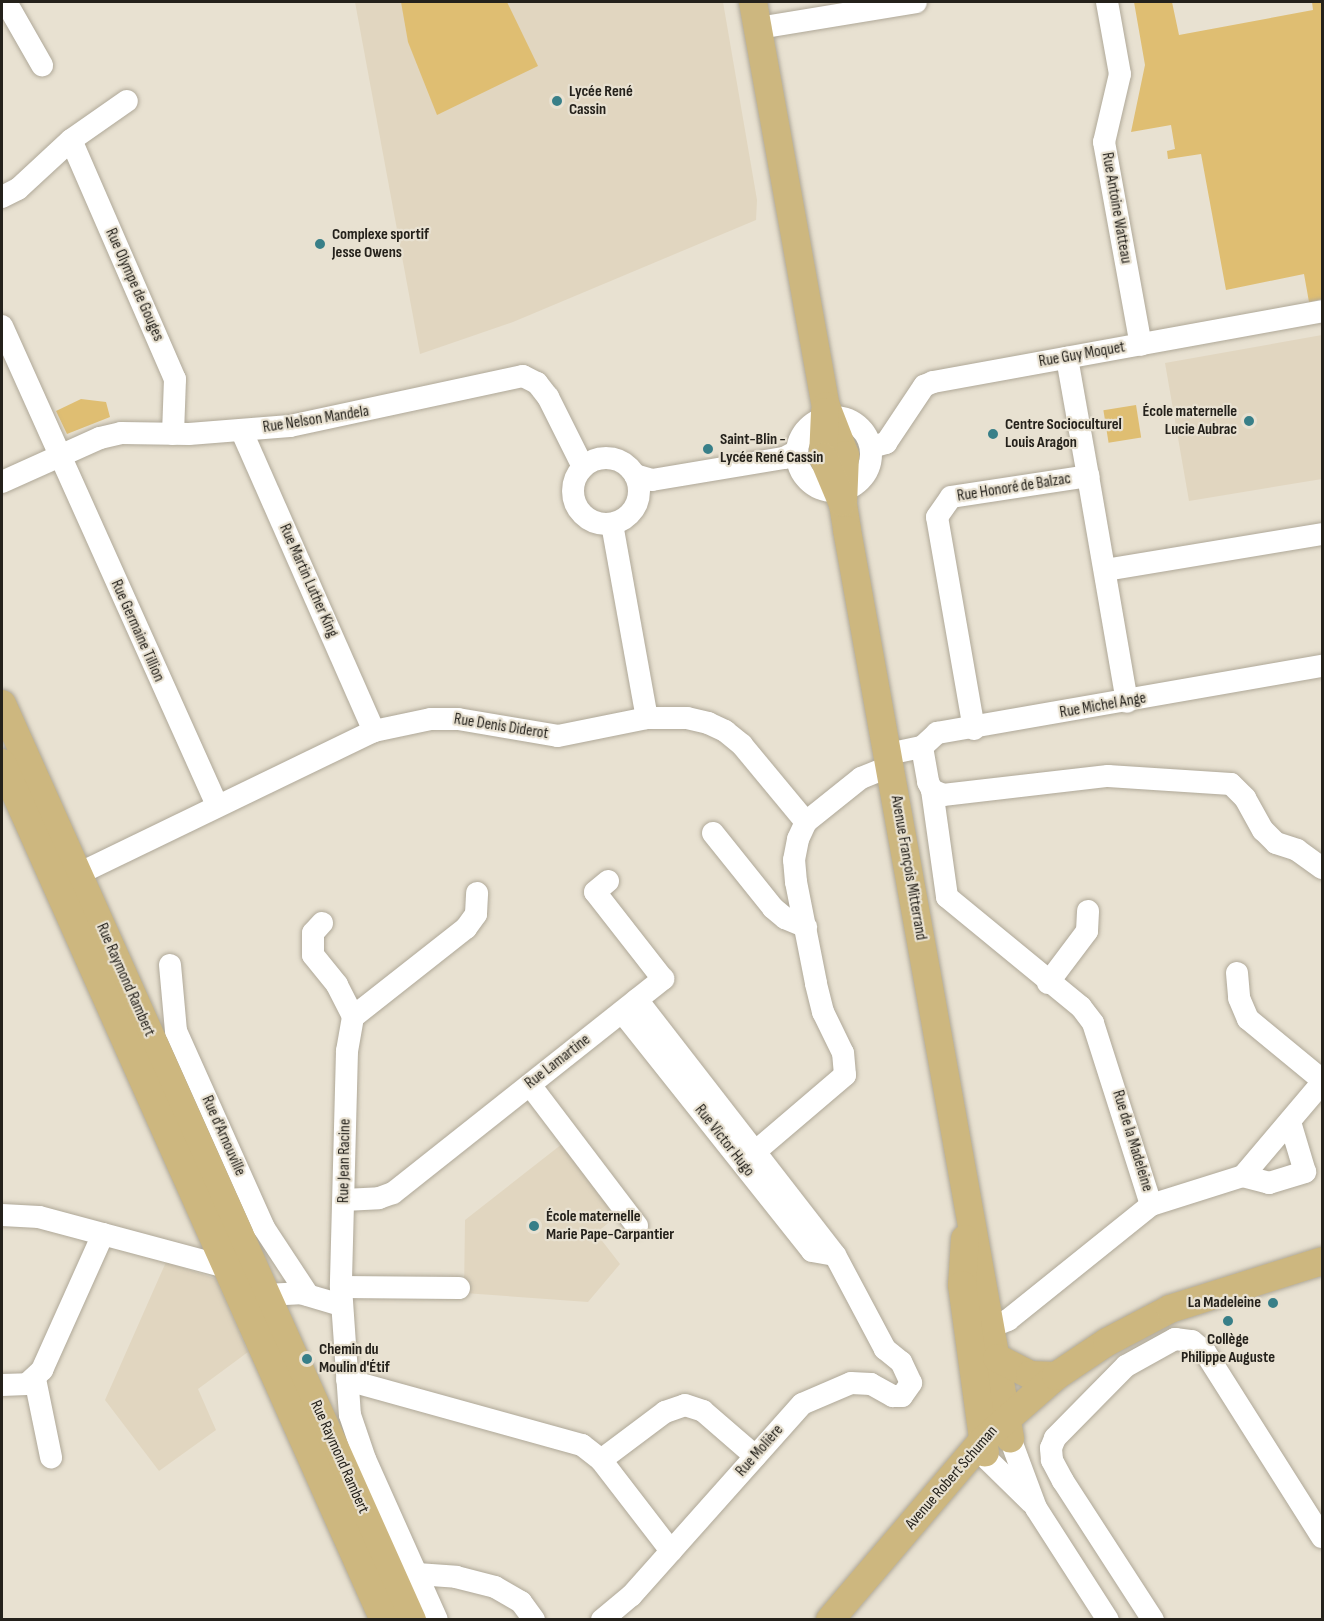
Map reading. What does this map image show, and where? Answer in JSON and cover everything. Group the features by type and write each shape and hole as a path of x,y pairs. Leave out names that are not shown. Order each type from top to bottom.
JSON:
{"main road":[{"name":"Avenue François Mitterrand","path":"756,15 827,413 845,455 843,504 969,1207 980,1332 996,1439"},
{"name":"Rue Raymond Rambert","path":"2,704 78,874 237,1262"},
{"name":"Rue Raymond Rambert","path":"2,763 255,1301 412,1620"},
{"name":"Avenue Robert Schuman","path":"830,1620 1056,1376 1107,1342 1170,1309 1323,1262"},
{"name":"Avenue Robert Schuman","path":"851,1620 996,1439 1074,1383 1158,1330 1323,1262"},
{"name":"Rue Raymond Rambert","path":"255,1301 384,1620"},
{"name":"Avenue François Mitterrand","path":"980,1332 997,1358 996,1439"},
{"path":"997,1358 1030,1375 1056,1376"}],"street":[{"path":"6,2 42,65"},
{"path":"756,15 916,2"},
{"name":"Rue Antoine Watteau","path":"1107,2 1120,74 1104,142 1141,345"},
{"path":"2,197 18,189 71,140 127,101"},
{"name":"Rue Olympe de Gouges","path":"71,140 175,379 173,434"},
{"name":"Rue Guy Moquet","path":"872,447 886,443 924,386 933,382 1323,311"},
{"name":"Rue Germaine Tillion","path":"2,326 58,456 217,805"},
{"name":"Rue Honoré de Balzac","path":"974,729 937,517 951,497 1088,476 1067,358"},
{"name":"Rue Nelson Mandela","path":"2,482 58,456 121,433 242,432 328,420 523,376 537,383 548,397 583,467"},
{"path":"827,413 856,425 872,447 866,474 843,504 816,488 800,462 804,434 827,413"},
{"name":"Rue Martin Luther King","path":"242,432 374,731"},
{"path":"607,458 618,460 637,485 628,516 612,524 596,523 579,510 573,487 583,467 607,458"},
{"path":"637,485 652,480 784,458 800,462"},
{"path":"1088,476 1127,702"},
{"path":"612,524 646,718"},
{"path":"1105,570 1323,534"},
{"name":"Rue Michel Ange","path":"806,822 861,778 889,760 922,747 937,733 974,729 1323,666"},
{"name":"Rue Denis Diderot","path":"78,874 179,828 217,805 374,731 431,719 458,719 558,736 646,718 687,718 725,731 806,822"},
{"name":"Rue de la Madeleine","path":"922,747 932,790 947,897 1048,983 1081,1007 1093,1023 1151,1205 980,1332"},
{"path":"932,790 944,795 1108,776 1232,784 1245,798 1263,830 1276,843 1297,850 1323,868"},
{"path":"756,1151 845,1075 843,1053 821,1002 794,860 806,822"},
{"path":"713,833 773,908 785,918 806,927"},
{"name":"Rue Lamartine","path":"344,1200 379,1198 393,1193 663,979 595,892 608,881"},
{"path":"322,923 313,933 314,955 337,985 353,1017 466,928 476,914 477,893"},
{"path":"1048,983 1087,930 1088,911"},
{"name":"Rue d'Arnouville","path":"170,965 176,1031 264,1228 308,1295"},
{"path":"1151,1205 1243,1176 1323,1082 1248,1019 1239,998 1237,973"},
{"name":"Rue Victor Hugo","path":"629,1006 756,1151 835,1255 885,1349"},
{"name":"Rue Victor Hugo","path":"629,1006 812,1251 835,1255"},
{"name":"Rue Jean Racine","path":"353,1017 347,1051 341,1296 353,1431 437,1620"},
{"path":"530,1085 637,1226"},
{"path":"1243,1176 1269,1183 1314,1176 1290,1122"},
{"path":"2,1215 39,1217 103,1234 237,1262"},
{"path":"51,1457 35,1379 103,1234"},
{"path":"255,1301 285,1292 341,1296 459,1288"},
{"path":"1153,1620 1052,1460 1055,1438 1107,1383 1126,1366 1175,1340 1192,1341 1205,1352 1323,1537"},
{"name":"Rue Molière","path":"602,1620 632,1596 802,1404 851,1383 871,1384 893,1396 908,1391 908,1372 885,1349"},
{"path":"2,1385 18,1386 35,1379"},
{"path":"347,1380 569,1441 592,1451 671,1551"},
{"path":"601,1460 665,1412 685,1405 703,1412 755,1456"},
{"path":"996,1439 1036,1508"},
{"path":"996,1439 1036,1508 1108,1620"},
{"path":"417,1574 456,1577 495,1587 521,1602 534,1620"}],"shaded area":[{"name":"Lycée René Cassin","path":"355,2 723,2 757,200 756,220 513,322 420,354"},
{"path":"401,2 507,2 538,66 437,115 408,42"},
{"path":"1134,2 1172,2 1179,35 1313,10 1312,2 1322,2 1322,299 1309,302 1304,274 1226,290 1201,154 1168,159 1167,151 1175,149 1171,125 1131,132 1145,65"},
{"name":"École maternelle Lucie Aubrac","path":"1322,335 1322,479 1189,501 1165,363"},
{"path":"81,399 106,402 110,417 67,434 56,411"},
{"path":"1136,405 1141,438 1109,443 1103,410"},
{"name":"École maternelle Marie Pape-Carpantier","path":"562,1144 613,1211 613,1219 596,1233 620,1264 588,1302 464,1293 465,1220"},
{"path":"166,1262 216,1279 248,1352 198,1389 216,1430 159,1471 105,1400"}],"place":[{"name":"Lycée René Cassin","path":"557,101"},
{"name":"Complexe sportif Jesse Owens","path":"320,244"},
{"name":"École maternelle Lucie Aubrac","path":"1249,421"},
{"name":"Centre Socioculturel Louis Aragon","path":"993,434"},
{"name":"Saint-Blin - Lycée René Cassin","path":"708,449"},
{"name":"École maternelle Marie Pape-Carpantier","path":"534,1226"},
{"name":"La Madeleine","path":"1273,1303"},
{"name":"Collège Philippe Auguste","path":"1228,1321"},
{"name":"Chemin du Moulin d'Étif","path":"307,1359"}]}
